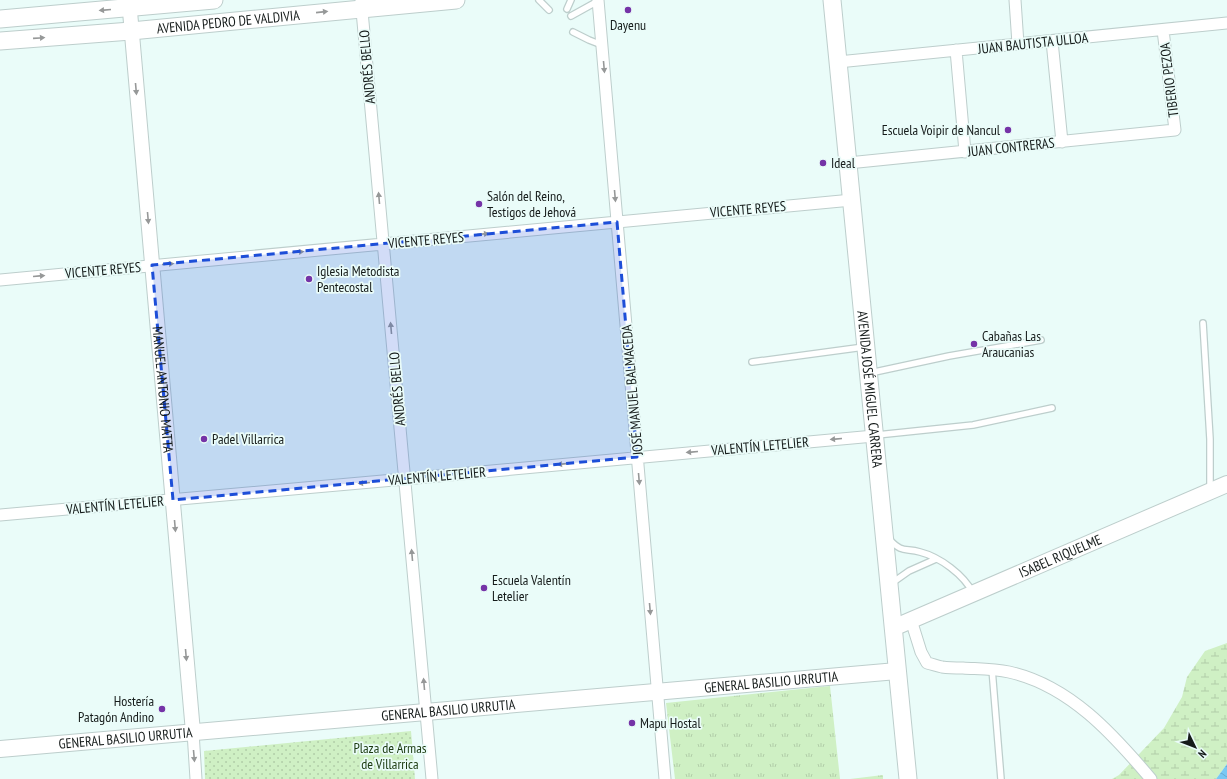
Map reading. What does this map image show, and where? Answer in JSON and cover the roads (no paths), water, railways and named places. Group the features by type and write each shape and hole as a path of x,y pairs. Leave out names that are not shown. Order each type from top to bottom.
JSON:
{"main road":[{"name":"AVENIDA PEDRO DE VALDIVIA","path":"0,19 129,4 214,0"},
{"name":"AVENIDA PEDRO DE VALDIVIA","path":"0,41 131,31 362,4 456,0"},
{"name":"AVENIDA JOSÉ MIGUEL CARRERA","path":"832,0 908,779"},
{"name":"ISABEL RIQUELME","path":"893,628 1227,484"},
{"name":"GENERAL BASILIO URRUTIA","path":"0,749 897,671"}],"street":[{"path":"1015,0 1018,44"},
{"name":"JOSÉ MANUEL BALMACEDA","path":"598,1 665,779"},
{"name":"MANUEL ANTONIO MATTA","path":"129,4 196,779"},
{"name":"ANDRÉS BELLO","path":"362,4 432,779"},
{"name":"JUAN BAUTISTA ULLOA","path":"838,62 1227,23"},
{"name":"TIBERIO PEZOA","path":"1163,30 1175,130"},
{"path":"1052,41 1062,142"},
{"path":"956,50 965,152"},
{"name":"JUAN CONTRERAS","path":"848,164 1175,130"},
{"name":"VICENTE REYES","path":"0,280 852,200"},
{"name":"VALENTÍN LETELIER","path":"0,515 874,436"},
{"path":"911,620 921,652 927,663 943,667 992,669 1028,678 1061,693 1089,714 1127,750 1151,779"}],"lane":[{"path":"539,0 549,10"},
{"path":"567,9 571,0"},
{"path":"571,16 598,1"},
{"path":"573,32 602,45"},
{"path":"1203,323 1210,439 1210,491"},
{"path":"868,374 949,356 1041,340"},
{"path":"752,362 866,347"},
{"path":"874,436 973,425 1052,408"},
{"path":"884,534 897,547 904,550 921,552 936,559 960,575 968,584 973,594"},
{"path":"889,586 909,571 936,559"},
{"path":"992,669 1001,779"}],"water":[{"path":"1227,764 1227,779 1216,779"}],"place":[{"name":"Dayenu","path":"628,10"},
{"name":"Escuela Voipir de Nancul","path":"1008,130"},
{"name":"Ideal","path":"823,163"},
{"name":"Salón del Reino, Testigos de Jehová","path":"479,204"},
{"name":"Iglesia Metodista Pentecostal","path":"309,279"},
{"name":"Cabañas Las Araucanias","path":"974,344"},
{"name":"Padel Villarrica","path":"204,439"},
{"name":"Escuela Valentín Letelier","path":"484,588"},
{"name":"Hostería Patagón Andino","path":"162,709"},
{"name":"Mapu Hostal","path":"632,723"}],"park label":[{"name":"Plaza de Armas de Villarrica","path":"390,756"}]}
